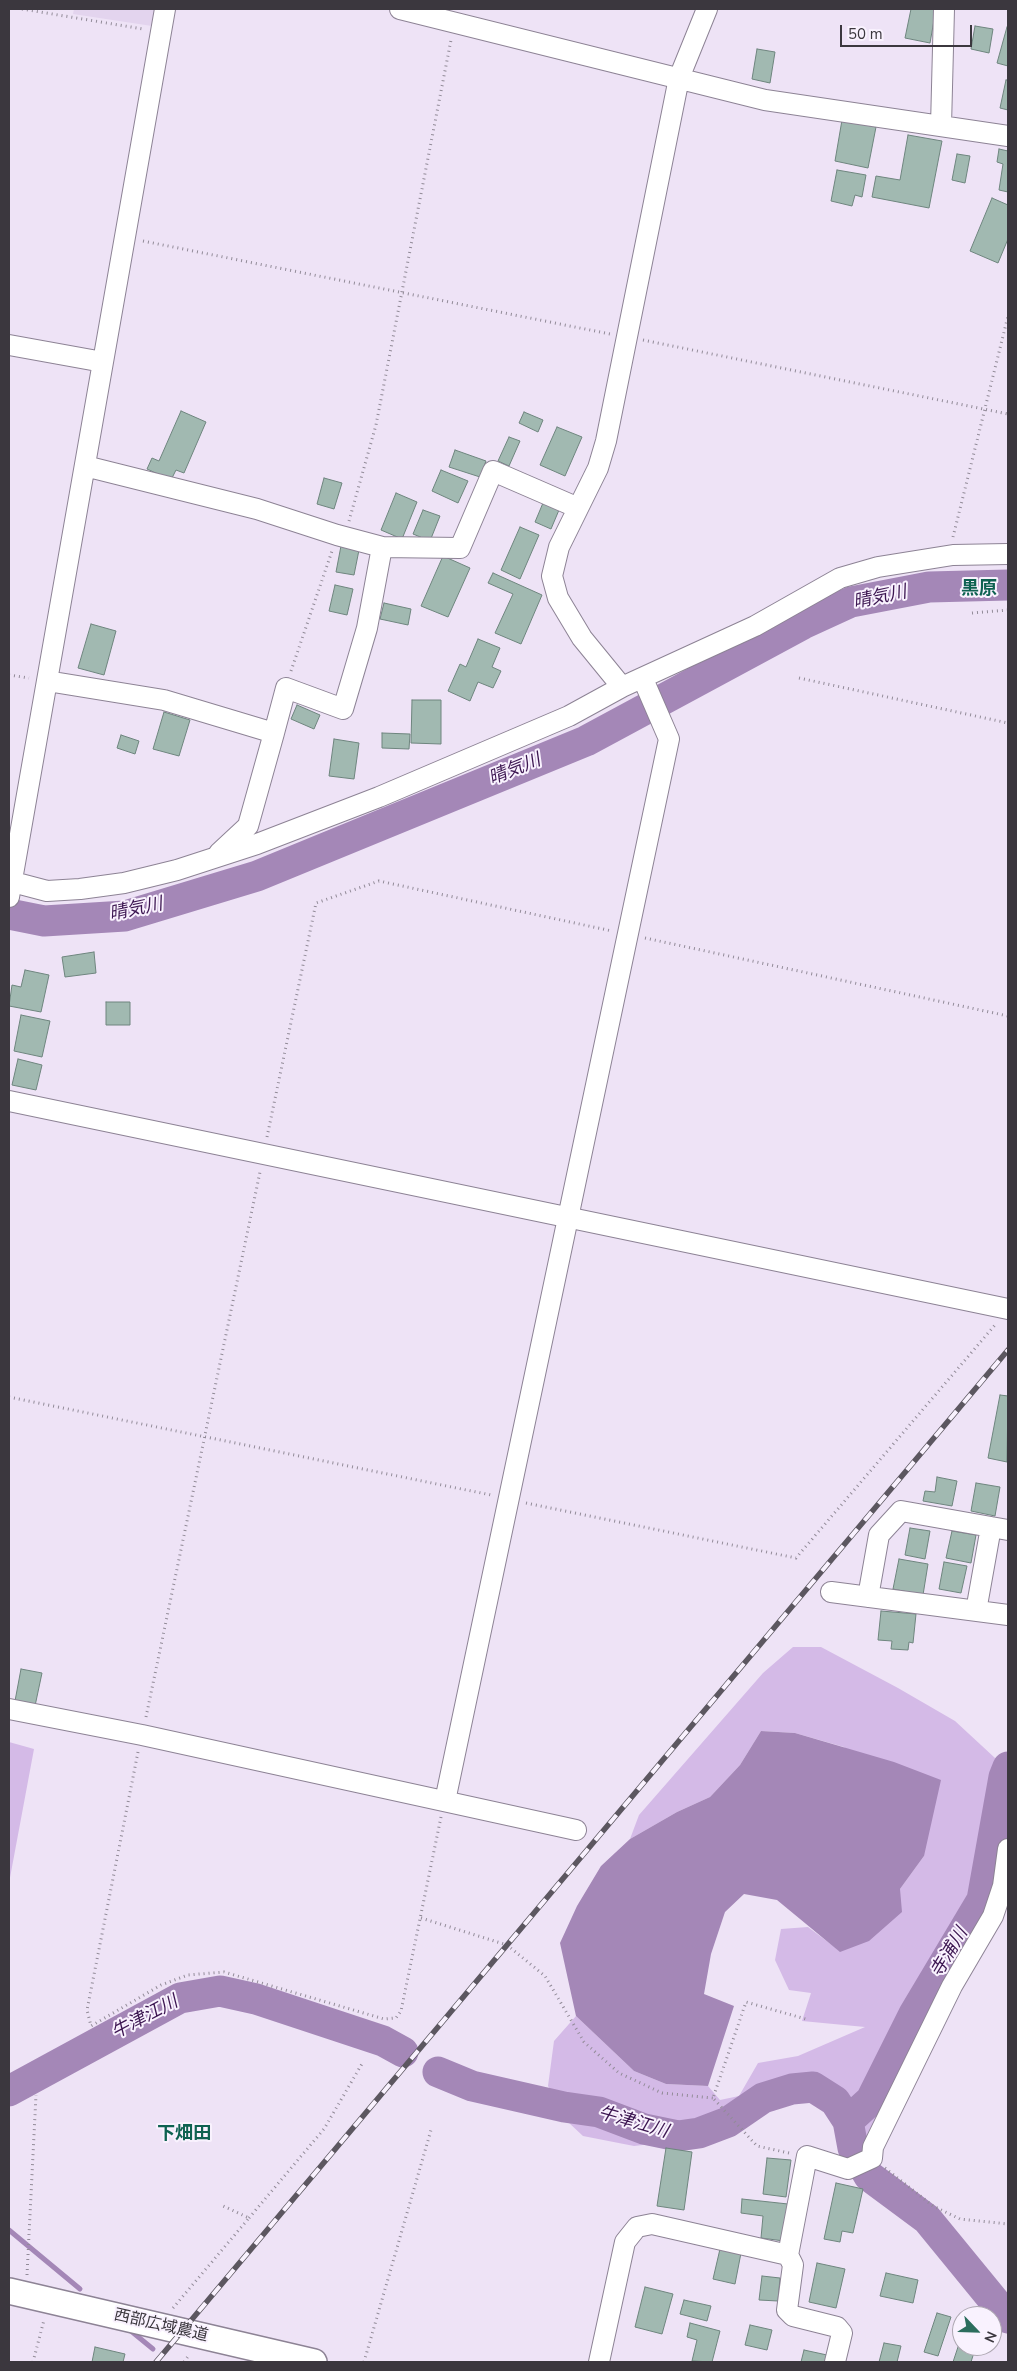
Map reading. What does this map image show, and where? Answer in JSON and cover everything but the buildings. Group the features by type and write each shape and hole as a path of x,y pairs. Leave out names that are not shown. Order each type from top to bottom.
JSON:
{"street":[{"path":"166,9 10,887 47,891 124,883 177,870 257,844 379,797 569,716 622,687 645,683 755,626 840,578 878,567 952,555 1008,554"},
{"path":"400,9 765,100 1008,136"},
{"path":"622,687 582,638 558,598 552,576 559,547 576,507 598,468 606,441 680,78 707,9"},
{"path":"941,126 944,9"},
{"path":"9,345 103,362"},
{"path":"85,466 257,509 337,535 382,547 460,548 493,471 576,507"},
{"path":"214,858 248,826 286,688 343,709 367,628 382,547"},
{"path":"47,681 164,700 274,733"},
{"path":"445,1801 668,739 667,731 645,683"},
{"path":"9,1102 568,1218 1005,1313"},
{"path":"868,1597 879,1535 901,1511 1000,1528 976,1611"},
{"path":"831,1592 1008,1615"},
{"path":"9,1709 142,1735 576,1830"},
{"path":"836,2362 842,2333 837,2326 793,2316 787,2310 793,2266 788,2255 807,2156 848,2169 854,2168 872,2158 873,2147 952,1986 992,1916 1003,1886 1008,1849"},
{"path":"599,2362 625,2242 637,2227 652,2224 788,2255"},
{"name":"西部広域農道","path":"9,2291 314,2362"}],"path":[{"path":"22,9 161,32"},
{"path":"286,688 337,535 347,527 376,425 454,22"},
{"path":"125,238 1008,414"},
{"path":"952,555 954,531 1008,316"},
{"path":"972,613 1008,610"},
{"path":"799,678 1008,723"},
{"path":"445,1801 401,2011 396,2018 384,2019 224,1972 188,1975 161,1986 91,2026 87,2010 142,1735 316,903 379,881 1008,1016"},
{"path":"9,1397 796,1558 1005,1313"},
{"path":"420,1918 507,1945 545,1976 584,2042 620,2072 662,2093 713,2098 725,2109 756,2146 807,2156"},
{"path":"713,2098 746,2002 809,2020"},
{"path":"158,2326 324,2129 363,2062"},
{"path":"28,2255 36,2095"},
{"path":"364,2362 431,2130"},
{"path":"872,2158 933,2206 960,2219 1008,2224"},
{"path":"221,2205 249,2218"},
{"path":"33,2362 49,2300"}],"shaded area":[{"path":"74,9 155,9 152,26 73,14"},
{"path":"793,1647 821,1647 898,1688 955,1721 1008,1770 1008,1815 1003,1853 989,1907 954,1962 868,2145 857,2156 840,2147 833,2115 805,2098 750,2115 712,2137 634,2146 583,2136 568,2122 548,2086 554,2041 576,2016 634,2071 666,2084 708,2086 720,2100 739,2096 758,2063 798,2056 865,2027 802,2021 811,1993 789,1990 775,1960 781,1929 808,1927 840,1951 900,1889 924,1856 844,1747 795,1733 761,1731 740,1765 710,1797 677,1812 630,1839 639,1815 763,1673"},
{"path":"761,1731 795,1733 894,1762 941,1780 924,1856 900,1889 902,1912 869,1941 840,1952 777,1900 744,1894 725,1912 711,1954 704,1994 734,2006 708,2086 666,2084 634,2071 576,2016 560,1943 577,1906 601,1866 630,1839 677,1812 710,1797 740,1765"},
{"path":"9,1742 34,1749 9,1883"}],"waterway":[{"name":"晴気川","path":"9,914 44,921 125,916 257,876 586,741 803,624 851,602 929,587 1008,585"},
{"name":"寺浦川","path":"848,2121 871,2100 914,2014 982,1900 1004,1777 1008,1767"},
{"name":"牛津江川","path":"9,2091 180,1998 220,1991 256,1999 383,2041 403,2052"},
{"name":"牛津江川","path":"438,2072 472,2086 564,2107 599,2112 644,2129 678,2136 699,2133 728,2122 763,2098 792,2089 813,2087 835,2101 848,2121 853,2148 869,2176 927,2219 1008,2318"},
{"path":"9,2230 80,2289"},
{"path":"131,2331 153,2349"}],"railway":[{"path":"156,2362 1008,1350"}],"district":[{"name":"黒原","path":"979,590"},
{"name":"下畑田","path":"184,2135"}]}
